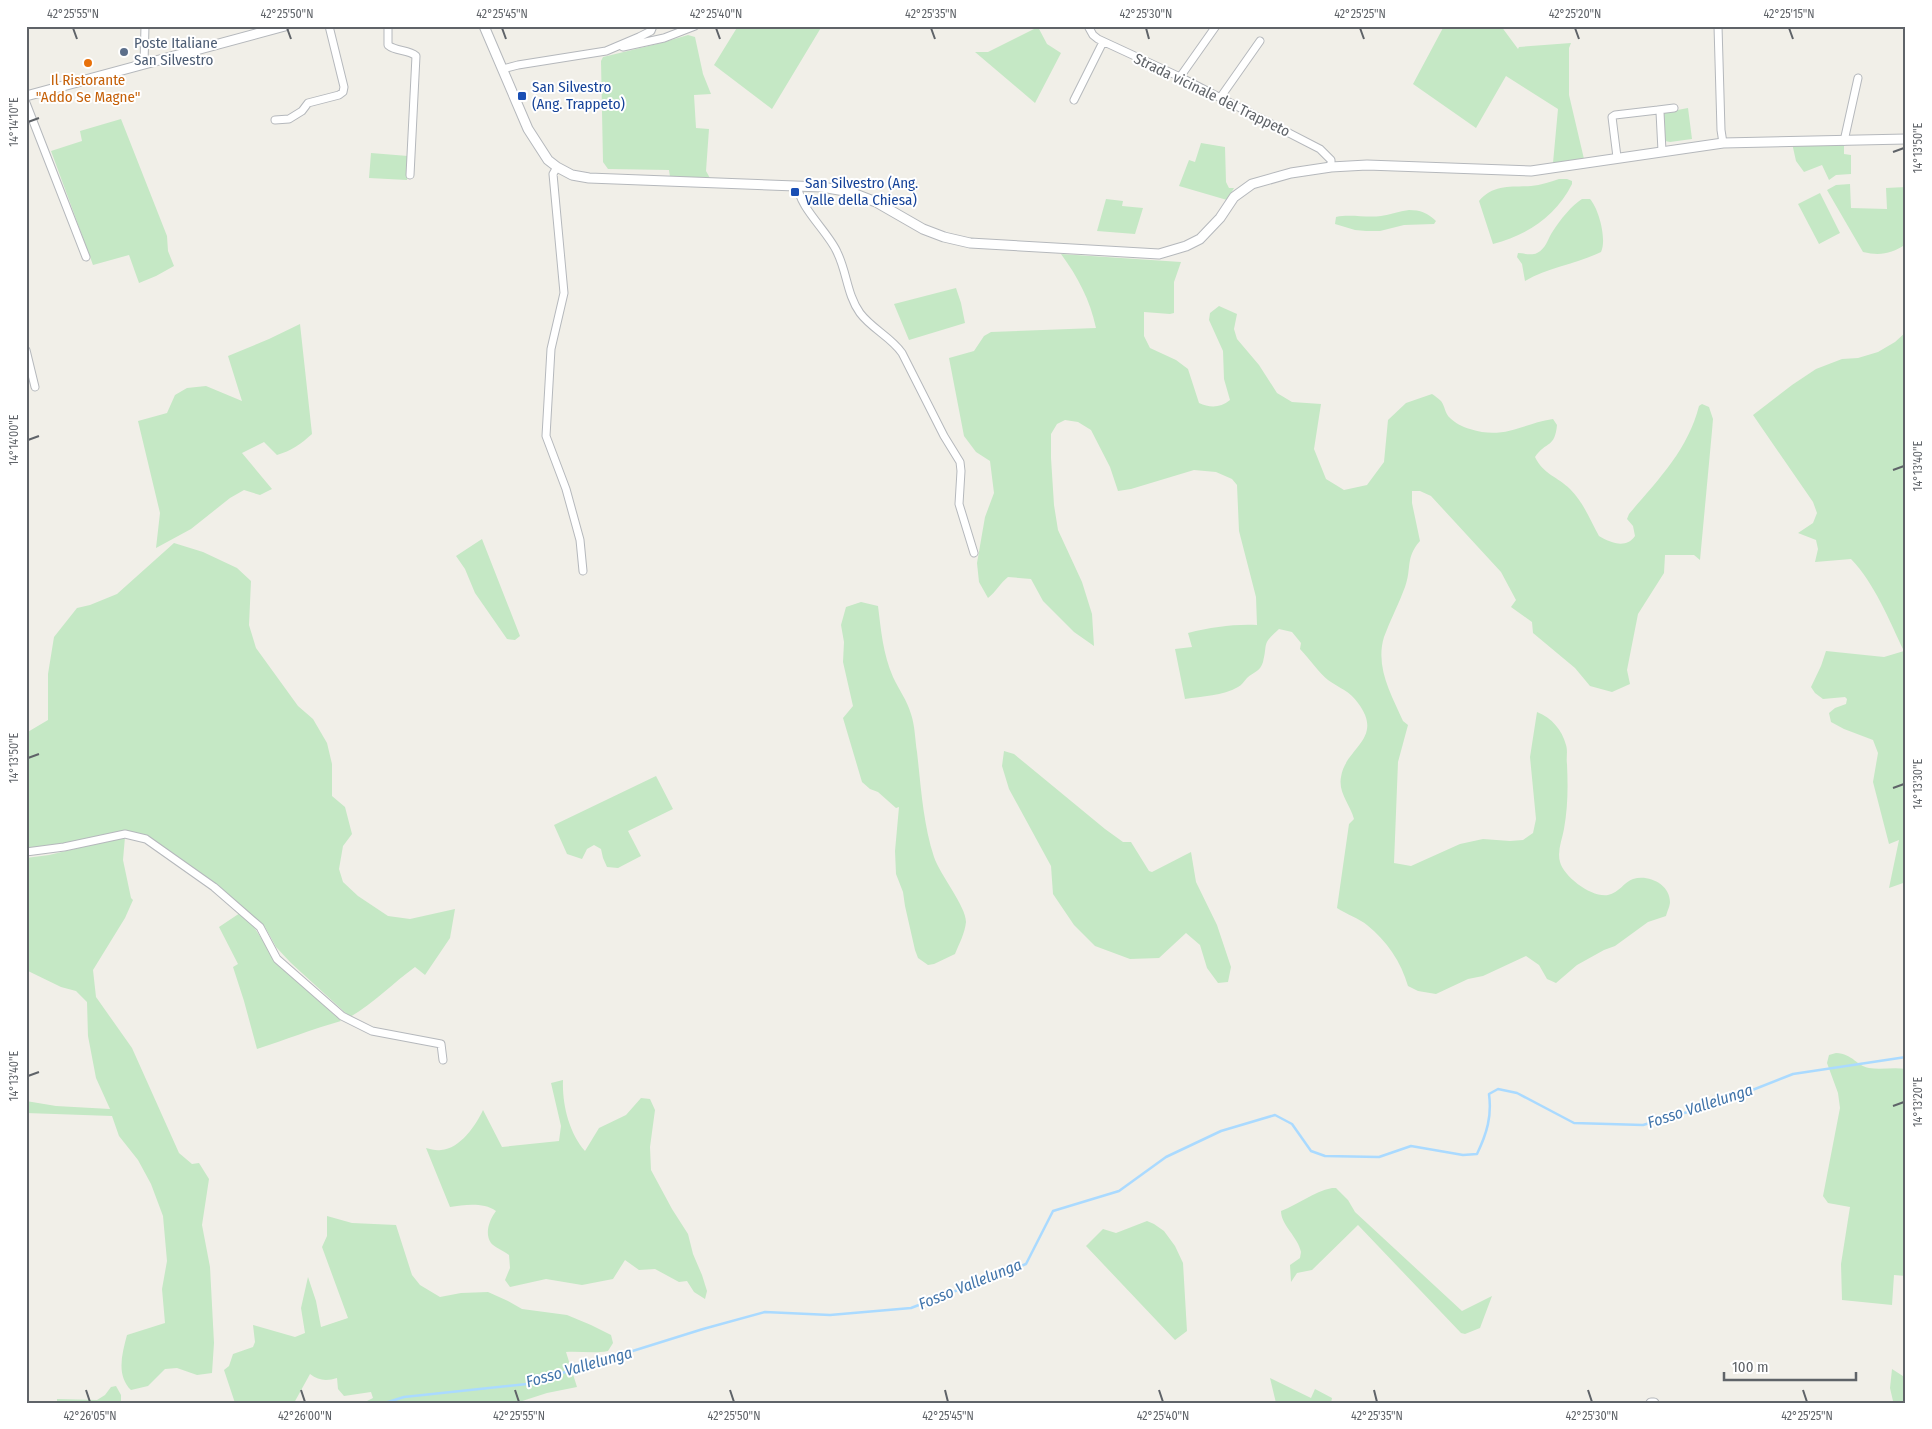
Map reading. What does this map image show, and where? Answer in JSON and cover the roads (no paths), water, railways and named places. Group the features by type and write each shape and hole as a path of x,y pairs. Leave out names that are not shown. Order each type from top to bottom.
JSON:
{"street":[{"path":"144,63 146,26"},
{"path":"26,96 254,31 286,26"},
{"path":"275,120 289,119 302,111 308,103 340,95 343,92 344,87 329,26"},
{"path":"388,26 388,45 392,49 413,53 416,56 410,174"},
{"path":"484,26 528,130 542,153 557,167 580,177 822,187 850,192 876,202 928,232 944,238 970,243 1159,254 1186,246 1200,239 1220,218 1234,197 1246,187 1291,173 1332,167 1367,165 1531,171 1723,143 1906,139"},
{"path":"606,51 639,37 652,30 653,26"},
{"path":"503,69 606,51 664,38 695,26"},
{"name":"Strada vicinale del Trappeto","path":"1088,26 1093,34 1104,42 1180,77 1320,149 1331,160 1332,167"},
{"path":"1180,77 1216,26"},
{"path":"1718,26 1723,143"},
{"path":"1220,98 1260,41"},
{"path":"1074,100 1104,42"},
{"path":"1844,141 1858,78"},
{"path":"26,103 86,257"},
{"path":"1617,157 1612,117 1615,115 1674,108"},
{"path":"1658,110 1660,112 1662,151"},
{"path":"557,167 553,174 564,293 551,349 546,436 569,497 580,540 582,571"},
{"path":"798,186 798,191 810,213 837,251 851,298 856,308 882,335 898,347 944,436 960,462 960,504 974,553"},
{"path":"26,350 34,387"},
{"path":"26,852 64,848 125,834 146,839 214,888 260,927 277,959 342,1016 372,1031 441,1044 443,1060"}],"waterway":[{"name":"Fosso Vallelunga","path":"385,1403 404,1397 527,1384 703,1329 765,1312 830,1315 911,1308 1026,1264 1053,1211 1119,1191 1166,1157 1221,1131 1275,1115 1292,1124 1311,1151 1325,1156 1379,1157 1411,1146 1463,1155 1477,1154 1488,1124 1490,1110 1489,1094 1498,1089 1517,1093 1574,1123 1643,1125 1722,1102 1793,1074 1906,1057"}],"place":[{"name":"Poste Italiane San Silvestro","path":"124,52"},
{"name":"Il Ristorante \"Addo Se Magne\"","path":"88,63"},
{"name":"San Silvestro (Ang. Trappeto)","path":"522,96"},
{"name":"San Silvestro (Ang. Valle della Chiesa)","path":"795,192"}]}
